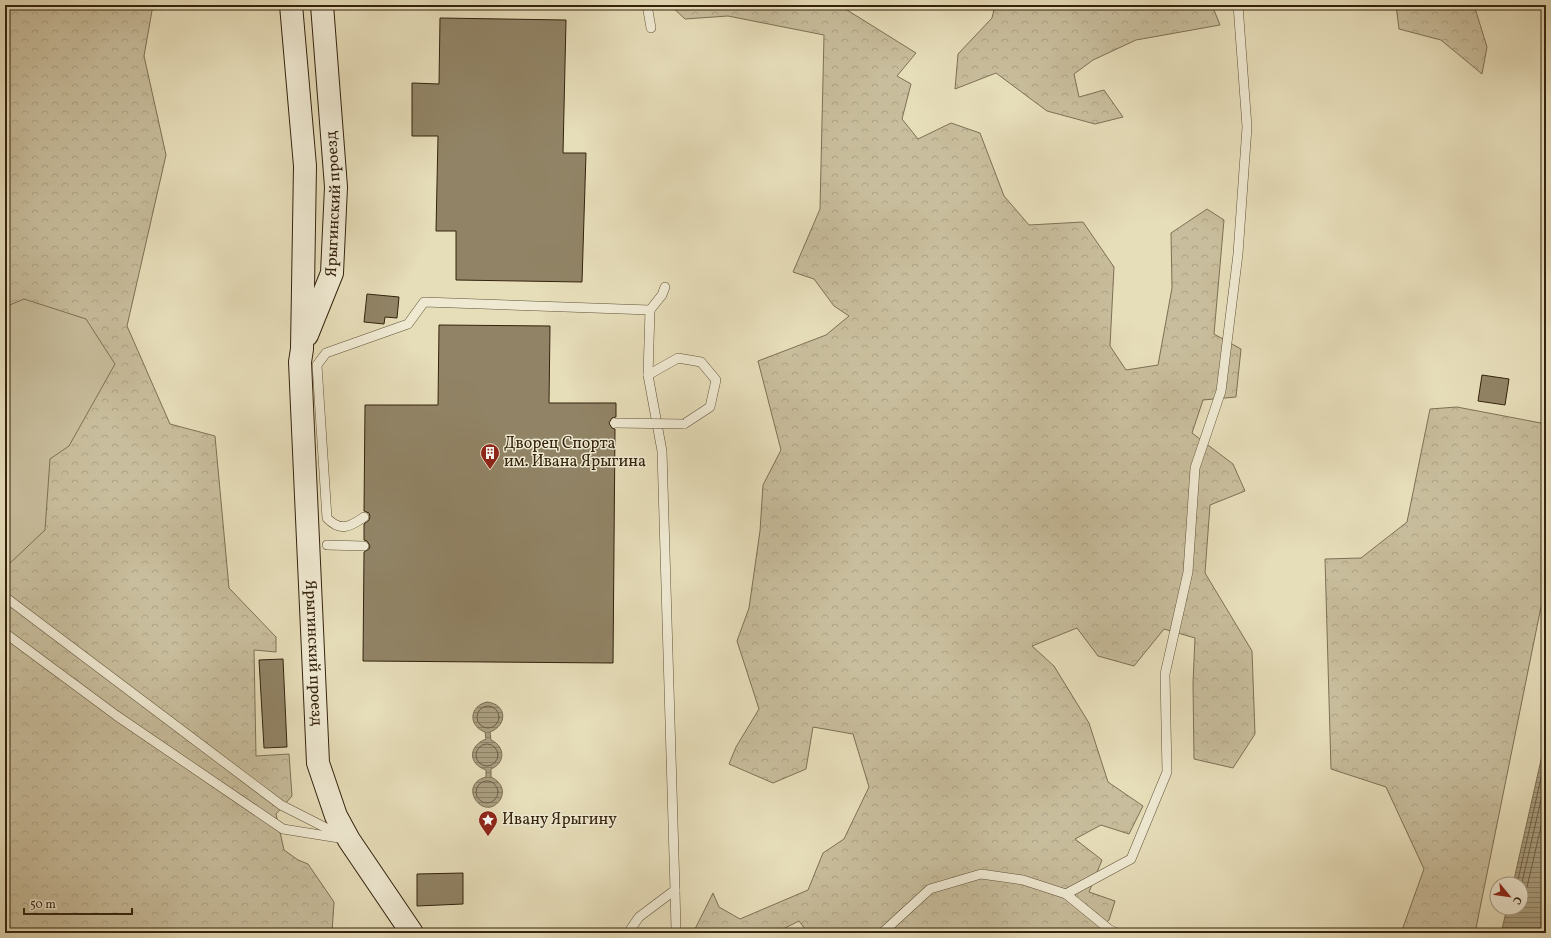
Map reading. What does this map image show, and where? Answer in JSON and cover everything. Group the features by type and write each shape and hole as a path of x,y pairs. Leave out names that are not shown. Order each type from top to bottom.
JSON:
{"main road":[{"name":"Ярыгинский проезд","path":"291,5 305,166 302,349 300,362 318,762 336,816 349,840 412,933"},
{"name":"Ярыгинский проезд","path":"302,349 332,273 336,187 322,5"},
{"path":"305,188 336,187"}],"lane":[{"path":"647,5 650,28"},
{"path":"1066,894 1131,858 1167,772 1165,674 1188,572 1195,468 1221,391 1238,254 1247,127 1238,5"},
{"path":"665,287 662,295 650,310 648,375 662,451 676,930 674,933"},
{"path":"364,517 353,526 333,524 327,518 317,366 326,353 408,324 424,302 650,310"},
{"path":"616,423 684,424 710,407 716,380 700,362 678,358 648,375"},
{"path":"327,545 364,546"},
{"path":"5,598 281,805 349,840"},
{"path":"5,633 117,716 282,829 349,840"},
{"path":"882,933 930,889 980,874 1023,880 1066,894 1110,930 1118,933"},
{"path":"628,933 639,917 675,890"}],"green space":[{"path":"5,5 153,5 144,56 166,155 127,326 170,424 215,436 229,588 276,637 276,652 254,650 256,756 289,754 292,796 276,814 284,850 298,860 308,864 334,902 332,933 5,933"},
{"path":"670,5 839,5 916,53 897,76 911,84 902,119 918,139 951,123 980,133 1004,196 1029,225 1083,222 1114,267 1110,346 1126,370 1158,365 1172,288 1171,233 1207,209 1224,220 1214,334 1241,349 1236,397 1203,400 1192,433 1233,464 1245,491 1210,505 1205,573 1252,651 1255,734 1233,768 1194,759 1193,683 1195,638 1164,629 1134,666 1098,656 1077,628 1032,646 1054,666 1089,723 1108,782 1143,806 1129,834 1101,825 1075,839 1102,860 1089,892 1115,901 1109,920 1094,933 808,933 799,921 775,933 693,933 713,893 719,907 740,919 808,890 823,853 844,839 869,787 853,734 813,727 806,769 773,783 729,764 736,747 759,709 737,641 749,608 760,531 763,485 781,450 758,361 826,335 849,316 834,306 814,279 793,272 820,209 824,35 728,16 685,19"},
{"path":"995,5 1212,5 1220,25 1136,40 1093,60 1074,74 1079,97 1104,90 1123,117 1095,124 1047,111 996,73 955,89 958,54 992,18"},
{"path":"1396,5 1474,5 1487,47 1482,74 1441,40 1399,29"},
{"path":"24,299 86,319 115,364 69,446 50,459 45,530 7,566 5,564 5,307"},
{"path":"1457,407 1546,424 1546,582 1475,933 1401,933 1424,869 1386,787 1331,769 1325,559 1361,558 1407,522 1430,409"}],"water":[{"path":"487,702 498,707 503,715 500,725 490,732 491,740 499,746 502,754 499,763 491,769 491,777 501,786 502,796 494,806 487,807 481,805 473,794 473,787 477,781 486,777 486,770 476,764 472,755 476,746 486,739 485,732 479,729 473,721 474,712 481,704"},
{"path":"1546,738 1546,933 1501,933 1505,916 1529,916 1529,876 1515,876"}],"building":[{"path":"440,18 566,20 563,153 586,153 582,282 456,280 456,231 436,231 438,136 412,136 412,83 439,84"},
{"path":"367,294 399,297 397,318 385,317 384,324 364,322"},
{"name":"Дворец Спорта им. Ивана Ярыгина","path":"439,325 550,326 549,403 616,403 616,417 612,418 609,423 612,428 615,429 613,663 363,661 364,552 369,549 370,546 367,541 364,540 364,524 370,517 369,513 364,511 365,405 438,405"},
{"path":"1482,375 1509,379 1505,405 1478,401"},
{"path":"283,659 287,747 264,748 259,660"},
{"path":"463,873 463,904 417,906 417,874"}],"place":[{"name":"Дворец Спорта им. Ивана Ярыгина","path":"490,470"},
{"name":"Ивану Ярыгину","path":"488,837"}]}
